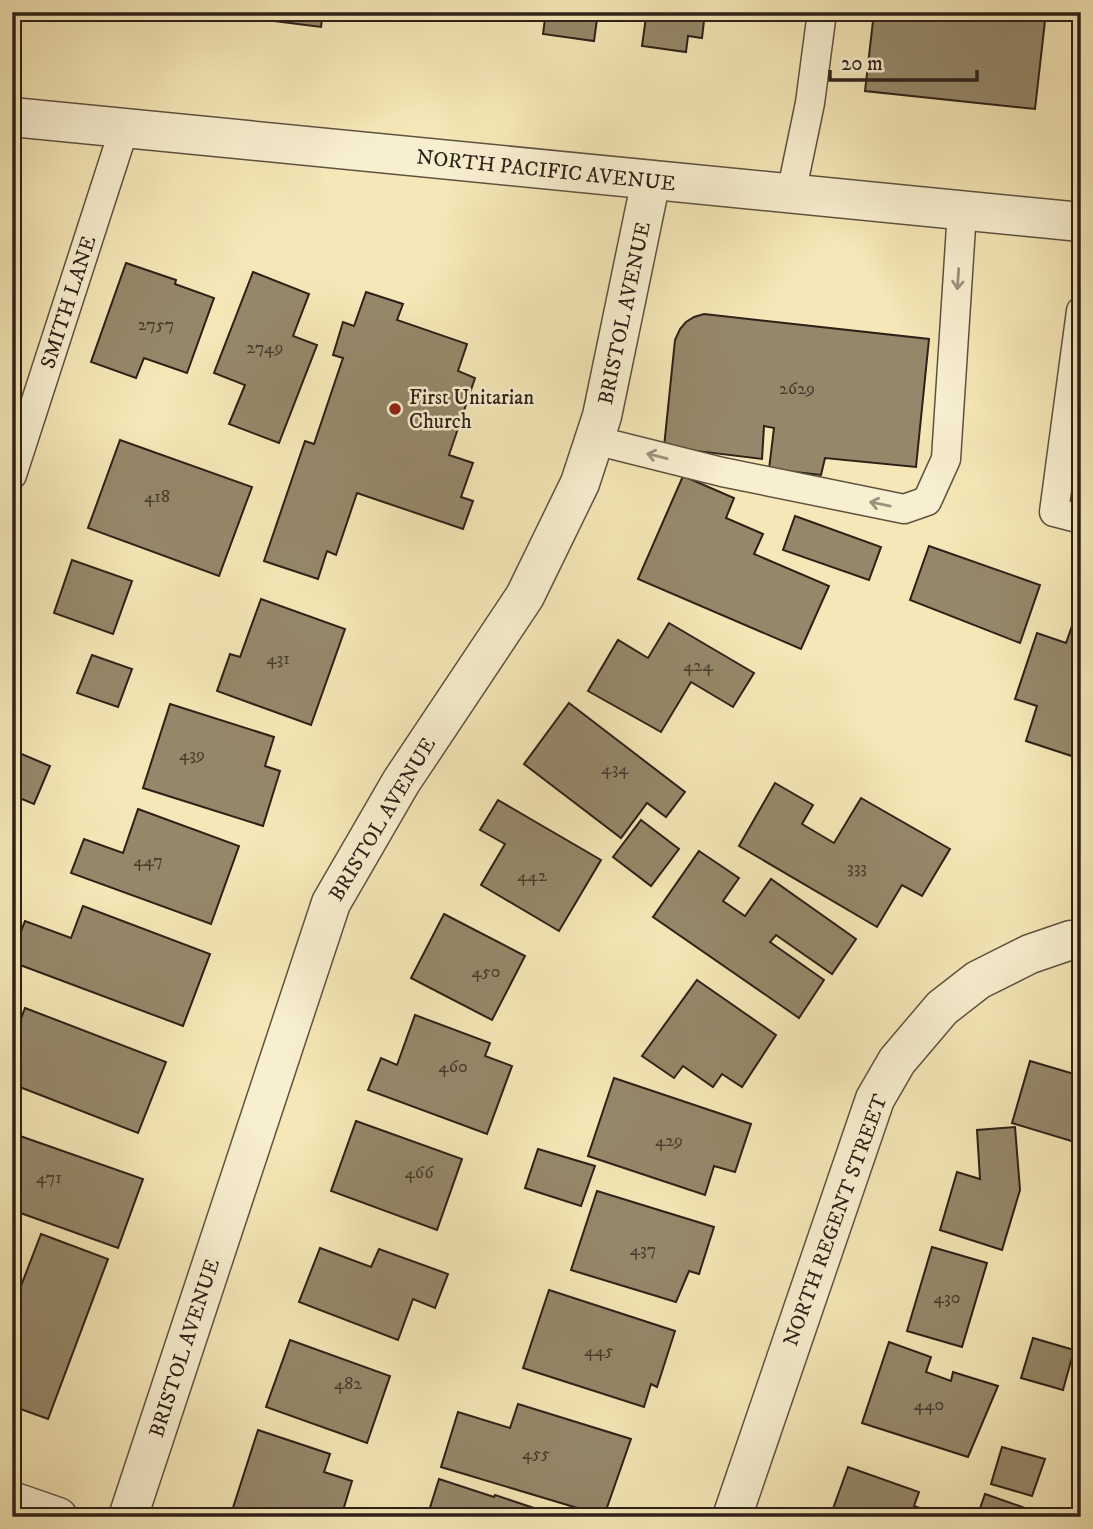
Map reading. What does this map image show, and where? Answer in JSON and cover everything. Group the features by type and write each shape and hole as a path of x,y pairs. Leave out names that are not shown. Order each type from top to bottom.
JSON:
{"street":[{"name":"NORTH PACIFIC AVENUE","path":"12,117 1081,222"},
{"name":"BRISTOL AVENUE","path":"128,1517 331,903 401,782 525,596 580,483 602,416 652,180"},
{"name":"NORTH REGENT STREET","path":"732,1517 875,1099 897,1060 942,1008 978,980 1030,954 1071,940 1081,940"},
{"path":"12,1501 58,1517"}],"lane":[{"path":"791,194 810,103 822,12"},
{"name":"SMITH LANE","path":"12,475 124,128"},
{"path":"594,440 722,472 904,509 927,501 946,459 962,211"},
{"path":"1081,311 1054,512 1081,519"}],"building":[{"path":"203,12 323,12 321,27"},
{"path":"355,12 409,12 407,21 355,16"},
{"path":"528,12 598,12 594,41 543,34 545,19 527,18"},
{"path":"639,12 705,12 702,38 688,36 686,52 642,46 646,17 638,15"},
{"path":"874,12 1046,12 1035,109 865,91"},
{"path":"126,263 176,280 175,284 214,298 187,373 144,358 136,378 91,362"},
{"path":"253,272 309,294 293,336 317,345 279,443 229,424 245,385 214,373"},
{"name":"First Unitarian Church","path":"366,292 403,304 397,320 467,344 458,371 475,378 449,455 473,463 461,497 473,501 463,529 357,493 336,555 327,551 318,579 264,561 305,441 314,444 343,358 333,355 343,322 354,326"},
{"path":"704,314 929,339 916,467 825,458 821,475 769,469 774,428 764,426 762,459 664,447 675,340 686,322"},
{"path":"120,440 252,487 219,576 88,528"},
{"path":"683,476 734,498 726,518 763,534 754,554 829,586 801,649 638,579"},
{"path":"795,516 881,547 869,580 783,550"},
{"path":"929,546 1040,585 1020,643 910,600"},
{"path":"72,560 132,581 113,634 54,613"},
{"path":"261,599 345,629 311,725 217,691 230,654 240,657"},
{"path":"669,623 754,673 733,707 691,682 661,732 588,691 618,640 648,658"},
{"path":"1072,626 1081,629 1081,759 1026,741 1037,706 1015,699 1037,633 1066,643"},
{"path":"92,655 132,669 118,707 77,693"},
{"path":"569,703 685,792 666,817 647,803 621,838 524,764"},
{"path":"170,704 274,737 265,766 280,771 263,826 143,788"},
{"path":"12,750 50,766 34,804 12,795"},
{"path":"775,783 813,805 802,824 834,843 861,798 950,849 922,896 902,885 877,927 739,846"},
{"path":"498,800 601,860 559,931 481,885 505,844 480,830"},
{"path":"138,809 239,846 211,924 71,873 84,839 123,853"},
{"path":"641,820 679,849 651,886 613,857"},
{"path":"699,851 739,878 723,901 745,916 771,879 856,939 832,974 776,935 770,942 824,980 799,1018 653,917"},
{"path":"83,906 210,954 183,1026 12,962 12,955 25,921 71,938"},
{"path":"444,914 525,956 492,1020 411,978"},
{"path":"697,980 776,1035 742,1087 722,1074 713,1087 683,1066 674,1078 642,1056"},
{"path":"25,1008 166,1062 138,1133 12,1084 12,1042"},
{"path":"415,1015 490,1043 485,1056 512,1066 487,1134 368,1090 381,1058 397,1065"},
{"path":"1030,1061 1081,1076 1081,1144 1012,1123"},
{"path":"614,1078 751,1124 735,1172 714,1166 705,1195 588,1156"},
{"path":"356,1121 462,1159 437,1230 331,1191"},
{"path":"1015,1127 1020,1190 1002,1250 940,1230 957,1172 980,1179 977,1130"},
{"path":"20,1136 143,1179 118,1248 12,1210 12,1154"},
{"path":"538,1149 595,1166 581,1206 525,1188"},
{"path":"597,1191 714,1227 699,1274 689,1271 676,1302 571,1270"},
{"path":"41,1234 108,1259 48,1419 15,1407 12,1413 12,1289 19,1291"},
{"path":"932,1247 987,1263 962,1347 907,1331"},
{"path":"320,1248 371,1267 379,1249 448,1274 435,1308 413,1299 398,1340 299,1302"},
{"path":"549,1290 675,1331 657,1387 651,1384 644,1407 523,1368"},
{"path":"1033,1338 1074,1350 1063,1390 1021,1378"},
{"path":"290,1340 390,1376 367,1443 266,1407"},
{"path":"889,1342 931,1357 926,1372 951,1381 953,1372 998,1386 968,1457 862,1423"},
{"path":"518,1404 631,1439 604,1516 441,1467 458,1412 510,1428"},
{"path":"258,1430 330,1454 324,1472 352,1481 341,1517 230,1517"},
{"path":"1002,1447 1045,1459 1032,1496 991,1484"},
{"path":"848,1467 919,1492 914,1506 945,1517 830,1517"},
{"path":"439,1479 494,1497 495,1495 561,1517 427,1517"},
{"path":"985,1494 1028,1509 1025,1517 977,1517"}],"place":[{"name":"First Unitarian Church","path":"395,409"}]}
